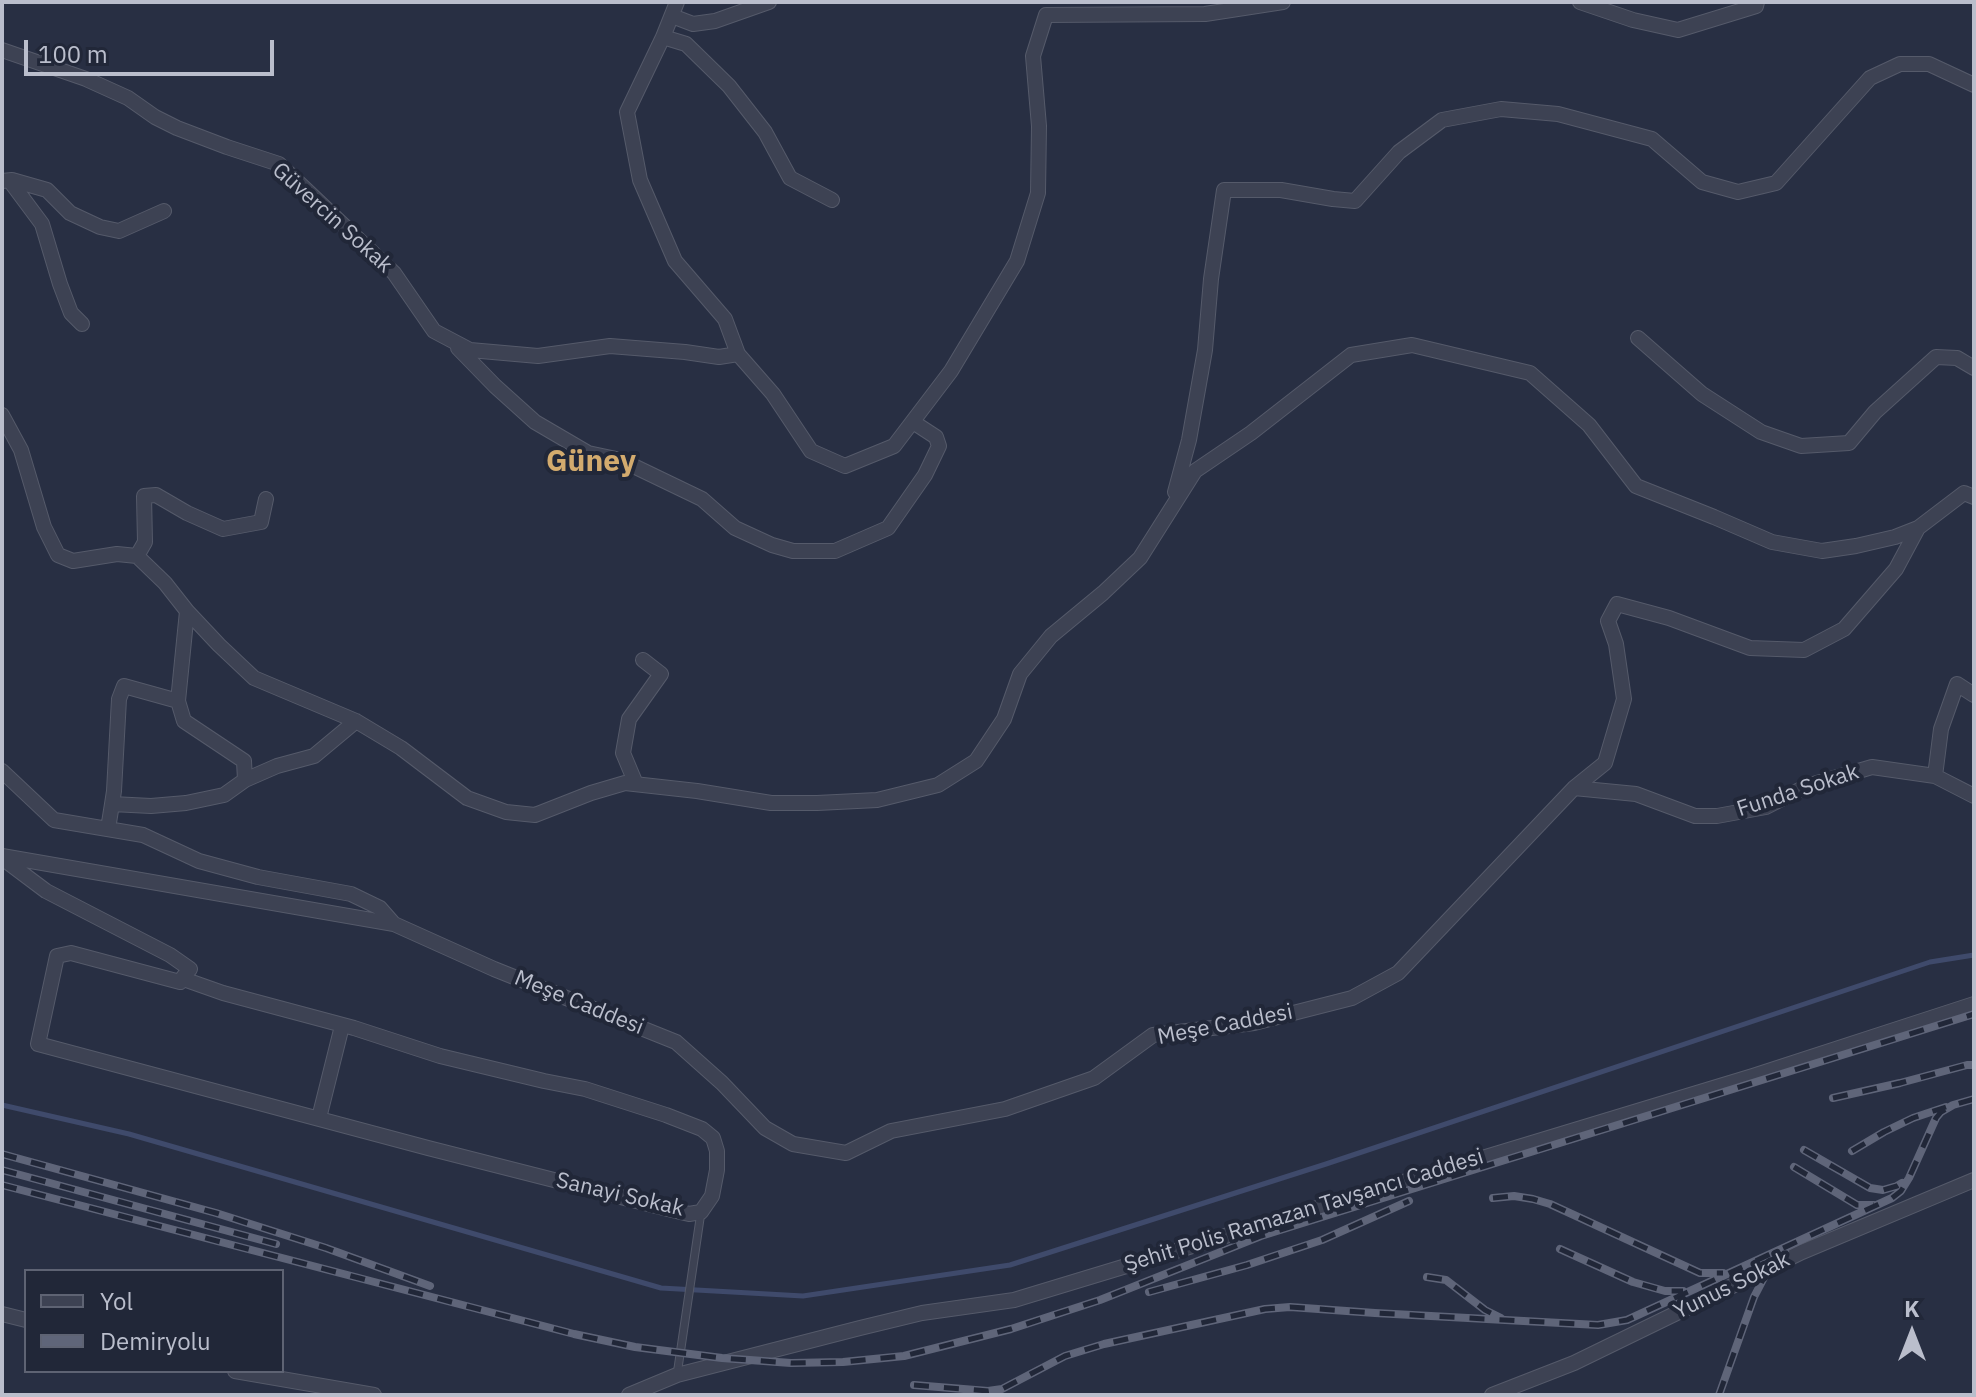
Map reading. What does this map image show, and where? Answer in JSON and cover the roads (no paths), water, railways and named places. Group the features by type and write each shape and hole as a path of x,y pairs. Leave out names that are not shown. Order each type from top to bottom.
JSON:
{"street":[{"path":"769,2 715,21 693,24 674,9 627,112 640,180 675,261 725,319 738,354 773,394 811,451 845,466 894,446 951,371 1017,261 1038,193 1039,126 1033,56 1046,15 1205,14 1283,2"},
{"path":"1580,2 1633,20 1678,30 1756,6 1757,2"},
{"path":"663,37 686,44 729,86 765,132 790,178 832,200"},
{"name":"Güvercin Sokak","path":"2,50 86,79 128,98 177,128 279,164 394,273 434,331 470,350 538,356 610,346 719,357 738,354"},
{"path":"1171,508 1189,440 1205,350 1211,279 1224,190 1281,190 1355,201 1399,152 1442,120 1501,109 1558,114 1652,139 1702,182 1738,192 1776,183 1870,78 1900,64 1929,64 1974,85"},
{"path":"6,181 47,190 70,213 100,227 119,231 164,211"},
{"path":"6,181 42,224 71,313 82,324"},
{"path":"1638,338 1702,394 1761,432 1801,446 1849,443 1875,412 1936,357 1957,358 1974,368"},
{"path":"449,339 535,422 588,453 621,460 702,499 735,528 793,551 835,551 888,528 925,475 939,446 936,437 913,422"},
{"path":"2,415 21,450 44,527 58,555 73,561 117,554 137,556 219,645 254,678 356,721 401,748 467,798 506,812 535,815 625,783 771,803 877,800 938,785 976,761 1004,719 1020,674 1051,636 1140,558 1195,471 1251,433 1351,355 1412,345 1530,373 1589,425 1636,486 1772,542 1822,551 1895,537 1918,528"},
{"name":"Meşe Caddesi","path":"2,857 394,924 494,969 676,1042 722,1083 765,1128 793,1144 846,1153 891,1131 1005,1109 1094,1078 1153,1035 1254,1023 1352,998 1398,973 1574,788 1605,763 1624,699 1616,644 1608,621 1617,604 1669,618 1750,648 1804,650 1844,629 1896,569 1918,528 1964,493 1974,497"},
{"path":"137,556 145,542 144,496 156,495 223,529 261,522 266,499"},
{"path":"187,611 178,701 184,721 244,761 245,780"},
{"path":"636,784 623,753 629,719 661,674 643,660"},
{"path":"1935,776 1941,729 1957,684 1974,695"},
{"path":"108,829 114,791 119,699 124,686 178,701"},
{"path":"112,804 151,806 224,795 245,780 277,766 314,756 356,721"},
{"name":"Funda Sokak","path":"1574,788 1636,794 1695,816 1717,816 1766,807 1807,786 1872,767 1935,776 1974,796"},
{"path":"2,771 54,820 143,835 199,861 258,877 351,894 380,908 394,924"},
{"name":"Sanayi Sokak","path":"2,857 46,891 170,955 190,969 184,976 180,982 71,953 57,956 38,1044 689,1214 701,1212 712,1196 717,1151 713,1138 702,1129 585,1089 440,1056 223,993 189,981 184,976"},
{"name":"Şehit Polis Ramazan Tavşancı Caddesi","path":"629,1395 677,1375 922,1313 1014,1300 1753,1076 1974,1004"},
{"path":"319,1118 342,1026"},
{"name":"Yunus Sokak","path":"1492,1395 1574,1363 1802,1252 1974,1180"},
{"path":"2,1314 24,1320"},
{"path":"246,1373 374,1395"}],"lane":[{"path":"677,1375 701,1212"}],"waterway":[{"path":"2,1105 129,1134 661,1288 803,1296 1010,1265 1326,1164 1930,962 1974,955"}],"railway":[{"path":"2,1185 574,1334 635,1347 791,1363 843,1362 904,1356 1011,1329 1100,1300 1261,1236 1974,1014"},
{"path":"1833,1098 1974,1065"},
{"path":"914,1385 988,1391 1002,1389 1065,1356 1104,1344 1265,1309 1290,1307 1598,1325 1627,1320 1892,1198 1909,1178 1936,1118 1953,1105 1974,1099"},
{"path":"1852,1151 1913,1118 1946,1107"},
{"path":"1804,1150 1870,1188 1883,1190 1902,1183"},
{"path":"2,1154 216,1213 430,1286"},
{"path":"1794,1167 1857,1205 1874,1205"},
{"path":"2,1170 276,1244"},
{"path":"1493,1198 1514,1196 1550,1204 1700,1273 1723,1273"},
{"path":"1149,1292 1322,1240 1409,1201"},
{"path":"1560,1249 1633,1282 1665,1291 1683,1291"},
{"path":"1719,1395 1754,1297 1767,1272 1785,1252"},
{"path":"1427,1277 1446,1280 1485,1310 1501,1318"}],"district":[{"name":"Güney","path":"591,462"}]}
